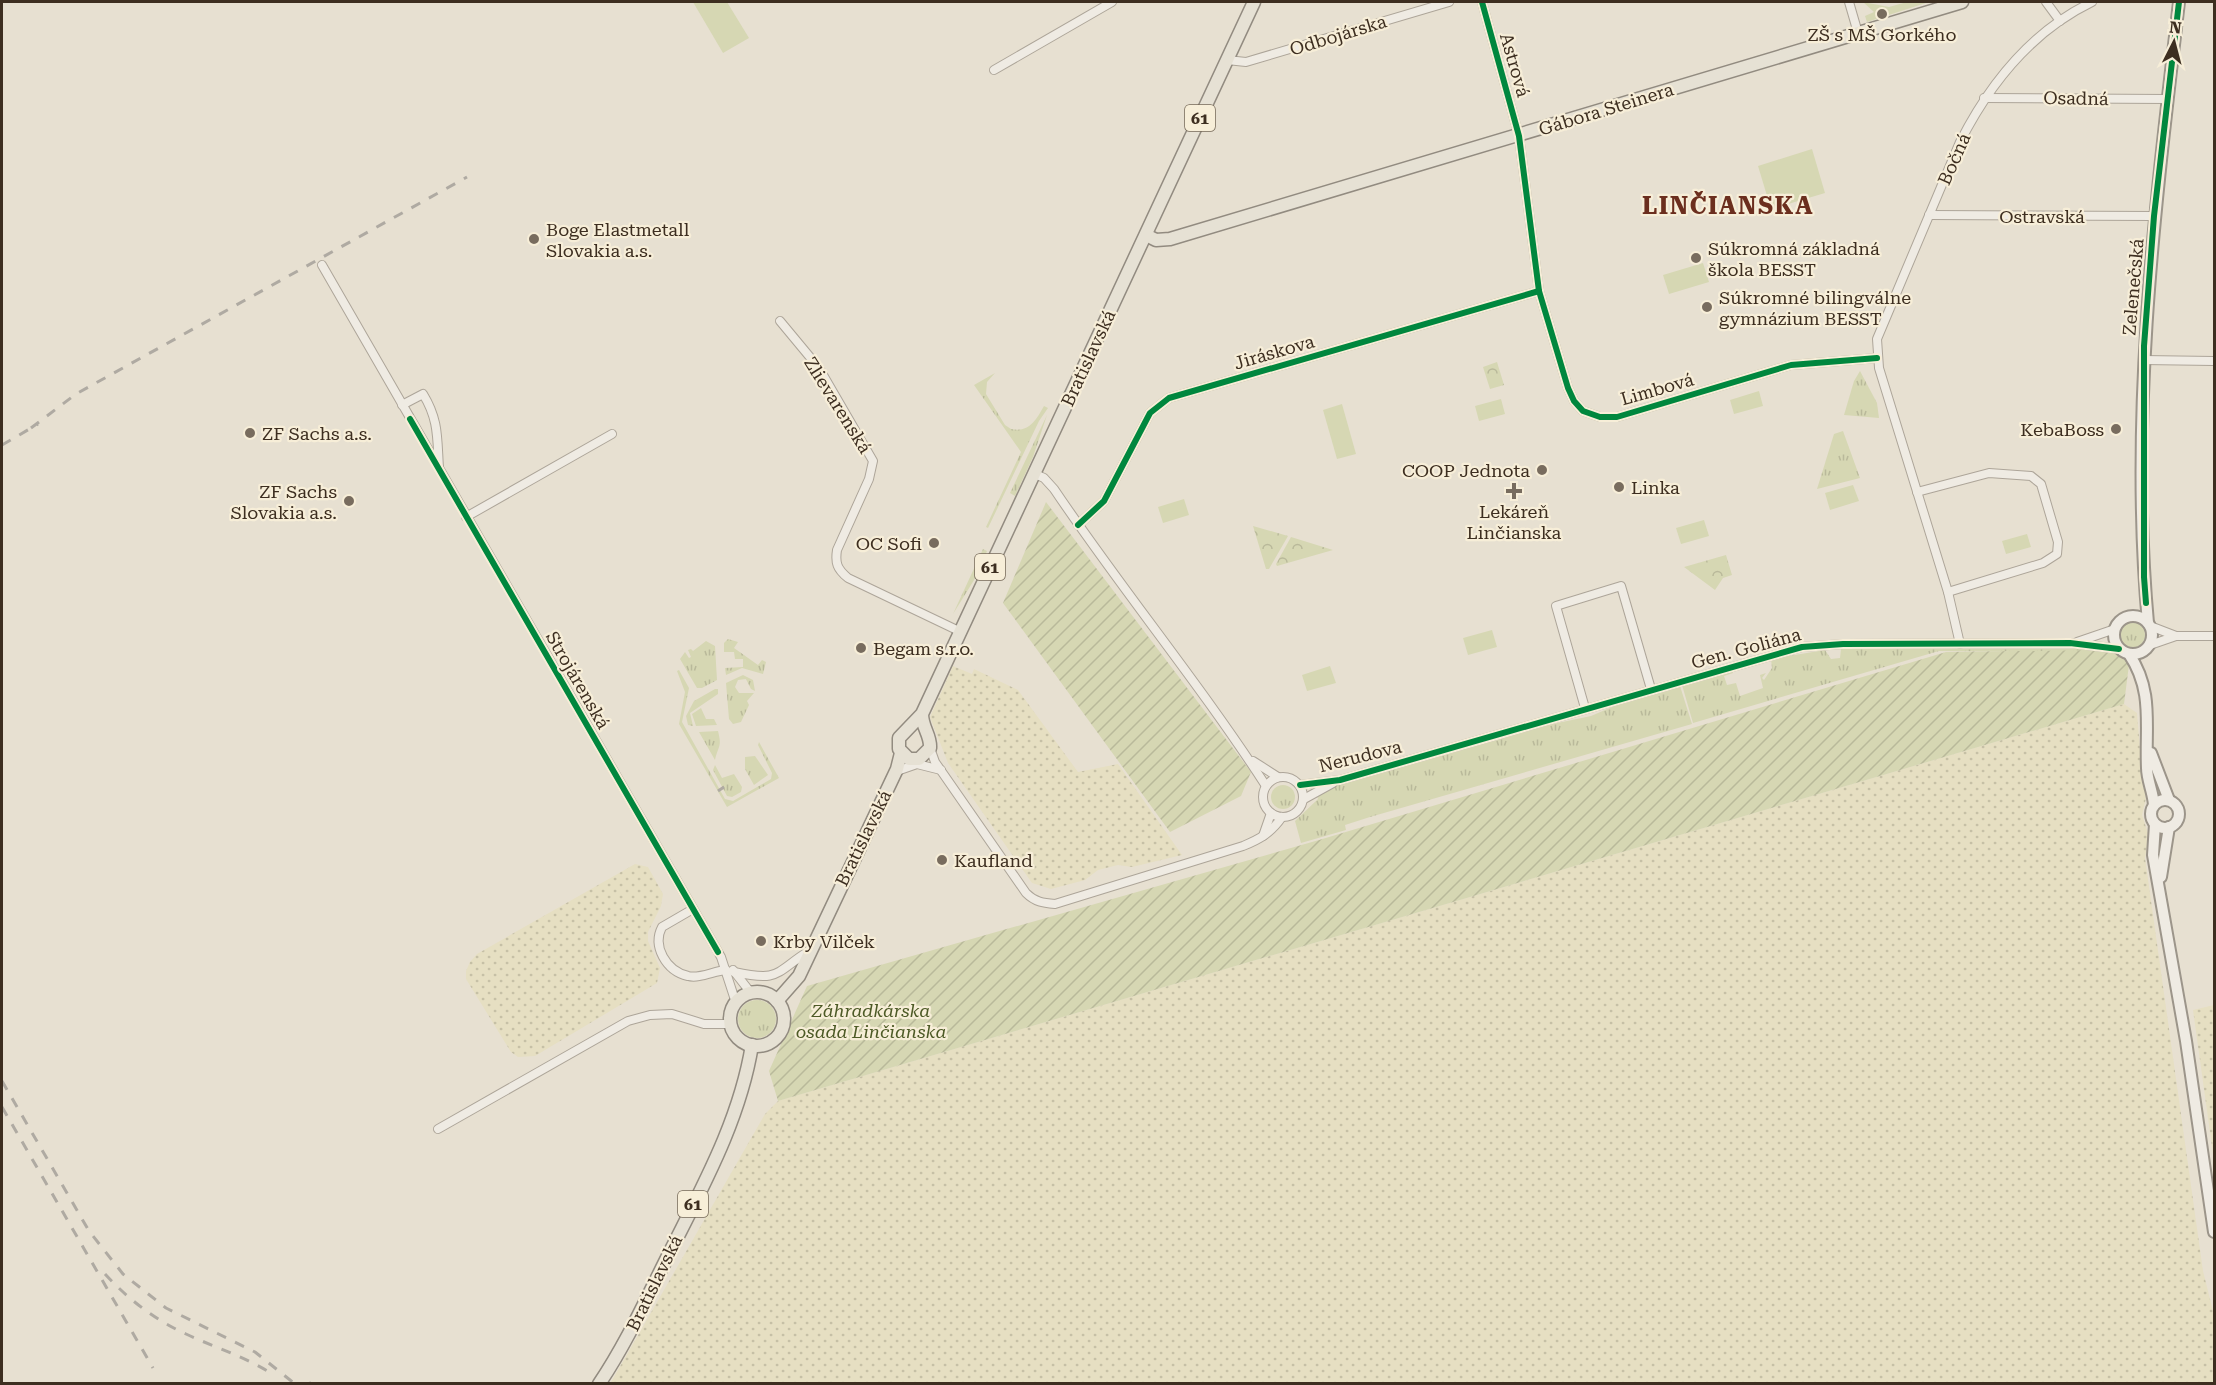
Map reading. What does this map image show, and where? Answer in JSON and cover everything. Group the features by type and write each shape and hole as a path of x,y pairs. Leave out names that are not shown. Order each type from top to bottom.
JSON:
{"main road":[{"name":"Bratislavská","path":"777,1001 799,976 905,756 899,738 922,714 1254,2"},
{"name":"Gábora Steinera","path":"1146,235 1156,240 1170,239 1962,2"},
{"path":"905,756 930,756 929,737 924,730 922,714"},
{"path":"910,728 924,730"},
{"path":"751,993 766,994 777,1001 783,1012 782,1031 767,1044 752,1046 739,1039 731,1024 731,1012 736,1003 751,993"},
{"name":"Bratislavská","path":"599,1383 633,1329 723,1142 746,1081 752,1046"}],"street":[{"path":"994,70 1112,2"},
{"name":"Odbojárska","path":"1227,60 1246,62 1449,2"},
{"name":"Astrová","path":"1482,2 1519,136"},
{"path":"1849,2 1858,33"},
{"path":"2046,2 2060,21"},
{"name":"Bočná","path":"1877,358 1877,339 1960,142 1984,99 2015,59 2060,21 2092,2"},
{"name":"Zelenečská","path":"2141,674 2147,648 2152,638 2144,577 2143,360 2154,216 2179,2"},
{"name":"Osadná","path":"1984,99 2168,99"},
{"name":"Limbová","path":"1519,136 1539,291 1571,397 1583,411 1600,417 1617,417 1791,365 1877,358"},
{"name":"Ostravská","path":"1929,215 2154,216"},
{"name":"Strojárenská","path":"322,265 729,969"},
{"name":"Jiráskova","path":"1078,525 1104,501 1150,413 1169,398 1539,291"},
{"name":"Zlievarenská","path":"780,321 819,368 873,461 869,479 837,550 835,560 838,570 848,578 959,631"},
{"path":"1877,358 1948,592 1960,644"},
{"name":"Zelenečská","path":"2143,360 2214,361"},
{"path":"402,405 423,394 435,417 440,472"},
{"path":"466,517 612,434"},
{"path":"1033,473 1049,482 1249,758 1266,786"},
{"path":"1917,492 1989,474 2031,476 2041,484 2058,542 2057,554 2043,563 1948,592"},
{"name":"Zelenečská","path":"2115,629 2121,620 2131,616 2139,602 2144,577"},
{"path":"1585,708 1556,606 1621,586 1651,689"},
{"path":"2131,616 2140,617 2149,624 2176,636"},
{"path":"2115,629 2114,640 2141,674 2148,741 2153,763 2169,800"},
{"name":"Gen. Goliána","path":"2070,644 2115,629"},
{"path":"2124,652 2147,648 2176,636 2214,636"},
{"name":"Gen. Goliána","path":"1426,755 1803,647 1843,644 2070,644 2124,652"},
{"path":"2148,741 2146,770 2154,805"},
{"name":"Nerudova","path":"1300,785 1340,780 1426,755"},
{"path":"930,756 1026,893 1033,900 1055,904 1263,838 1274,829 1282,817 1298,811 1304,799 1300,785 1290,778 1278,777 1249,758"},
{"path":"896,771 910,765 924,765 941,770"},
{"path":"1278,777 1266,786 1263,797 1271,813 1282,817"},
{"name":"Nerudova","path":"1304,799 1340,780"},
{"path":"2160,886 2169,827 2178,820 2180,812 2177,805 2169,800 2161,800 2154,805 2151,812 2155,824 2153,855 2160,886 2214,1232"},
{"path":"1263,838 1271,813"},
{"path":"2155,824 2169,827"},
{"path":"693,909 662,927 658,940 663,958 677,971 688,976 729,969 759,976 779,974 810,950"},
{"path":"729,969 751,993"},
{"path":"729,969 736,1003"},
{"path":"438,1130 628,1021 650,1015 672,1014 704,1024 731,1024"}],"shaded area":[{"path":"953,666 972,674 974,669 1018,690 1078,772 1118,764 1182,855 1132,867 1118,865 1098,870 1085,880 1051,889 1032,883 948,763 930,717"},
{"path":"2124,704 2137,713 2146,798 2142,815 2149,836 2145,858 2203,1271 2214,1315 2214,1383 610,1384 765,1114 778,1101"},
{"path":"635,864 648,867 663,894 661,906 648,932 648,941 660,968 657,983 535,1056 518,1057 511,1052 466,979 466,971 470,962 477,954"},
{"path":"2214,1005 2214,1161 2193,1010"}],"green space":[{"path":"693,2 727,2 749,38 723,53"},
{"path":"1863,2 1889,7 1907,2 1929,2 1867,22 1865,16 1874,12"},
{"path":"1812,149 1825,193 1771,209 1758,166"},
{"path":"1703,263 1709,282 1669,294 1663,275"},
{"path":"1497,362 1504,385 1490,389 1483,367"},
{"path":"1860,371 1877,403 1879,418 1844,415 1854,381"},
{"path":"995,373 987,382 986,394 1005,425 1011,429 1027,427 1035,420 1044,406 1048,408 1039,421 988,528 986,527 1021,452 974,385"},
{"path":"1759,391 1763,406 1734,414 1730,400"},
{"path":"1501,399 1505,414 1479,421 1475,406"},
{"path":"1342,404 1356,454 1337,459 1323,410"},
{"path":"1047,415 1033,457 1015,496 1010,493"},
{"path":"1843,431 1860,478 1817,489 1834,434"},
{"path":"1853,485 1859,501 1830,510 1825,493"},
{"path":"1184,499 1189,515 1163,523 1158,507"},
{"path":"1046,502 1251,772 1241,796 1170,832 1003,603"},
{"path":"1704,520 1709,536 1681,544 1676,528"},
{"path":"1253,526 1288,536 1269,569 1266,569"},
{"path":"2027,534 2031,547 2006,554 2002,541"},
{"path":"1291,537 1333,550 1277,566"},
{"path":"983,549 987,551 979,572 953,614"},
{"path":"1726,555 1732,575 1723,578 1715,590 1684,567"},
{"path":"2132,622 2141,626 2145,635 2141,644 2132,648 2123,644 2119,635 2123,626"},
{"path":"1492,630 1497,647 1468,655 1463,638"},
{"path":"728,639 738,642 734,648 758,665 762,660 766,662 763,674 742,668 726,675 725,668 743,667 743,659 735,659 734,652 724,652 724,643"},
{"path":"706,641 715,646 717,680 702,688 697,688 680,659 685,652 689,658 691,657 688,650 693,651"},
{"path":"1841,649 2099,649 2099,656 2061,652 1939,651 1693,723 1682,685 1732,671 1733,673 1724,676 1727,685 1736,683 1740,696 1763,688 1760,675 1766,673 1762,678 1764,680 1772,668 1771,659 1825,650 1831,659 1840,658"},
{"name":"Záhradkárska osada Linčianska","path":"2101,650 2130,657 2124,704 778,1101 769,1071 807,986 1319,840 1946,652"},
{"path":"1330,666 1336,683 1307,691 1302,675"},
{"path":"679,670 689,688 682,722 725,799 733,801 771,779 772,773 758,745 759,742 779,778 727,807 679,724 685,692 677,671"},
{"path":"743,675 753,680 755,691 751,689 746,679 738,680 735,687 739,693 754,693 747,701 749,705 741,722 733,724 729,719 726,683"},
{"path":"1680,686 1692,724 1370,817 1345,825 1346,830 1301,843 1295,821 1318,799 1317,795 1338,785 1543,726 1591,716 1619,704"},
{"path":"718,689 718,694 690,713 693,726 688,725 686,716 694,701"},
{"path":"701,708 706,719 714,719 717,725 696,726 692,714"},
{"path":"718,731 720,743 715,760 699,732"},
{"path":"755,756 768,775 754,785 745,769 745,757"},
{"path":"715,765 722,778 734,774 742,787 741,792 732,797 727,796 713,770"},
{"path":"1283,785 1288,786 1294,792 1294,802 1288,808 1283,809 1278,808 1272,802 1271,797 1272,792 1278,786"},
{"path":"757,1000 770,1006 776,1019 770,1032 757,1038 744,1032 738,1019 744,1006"}],"railway":[{"path":"31,428 76,394 467,177"},
{"path":"2,445 38,424"},
{"path":"718,791 724,787"},
{"path":"2,1081 89,1231 123,1274 166,1308 255,1352 295,1384"},
{"path":"2,1107 153,1368"},
{"path":"105,1274 123,1292 164,1322 274,1375"}],"cycle path":[{"path":"1482,2 1519,136 1539,291 1568,388 1574,401 1583,411 1600,417 1617,417 1791,365 1877,358"},
{"path":"2146,603 2144,346 2154,216 2179,2"},
{"path":"1078,525 1104,501 1150,413 1169,398 1539,291"},
{"path":"410,419 718,952"},
{"path":"1300,785 1340,780 1802,647 1843,644 2070,643 2119,649"}],"place":[{"name":"ZŠ s MŠ Gorkého","path":"1882,14"},
{"name":"Boge Elastmetall Slovakia a.s.","path":"534,239"},
{"name":"Súkromná základná škola BESST","path":"1696,258"},
{"name":"Súkromné bilingválne gymnázium BESST","path":"1707,307"},
{"name":"KebaBoss","path":"2116,429"},
{"name":"ZF Sachs a.s.","path":"250,433"},
{"name":"COOP Jednota","path":"1542,470"},
{"name":"Linka","path":"1619,487"},
{"name":"Lekáreň Linčianska","path":"1514,491"},
{"name":"ZF Sachs Slovakia a.s.","path":"349,501"},
{"name":"OC Sofi","path":"934,543"},
{"name":"Begam s.r.o.","path":"861,648"},
{"name":"Kaufland","path":"942,860"},
{"name":"Krby Vilček","path":"761,941"}],"district":[{"name":"LINČIANSKA","path":"1728,206"}]}
